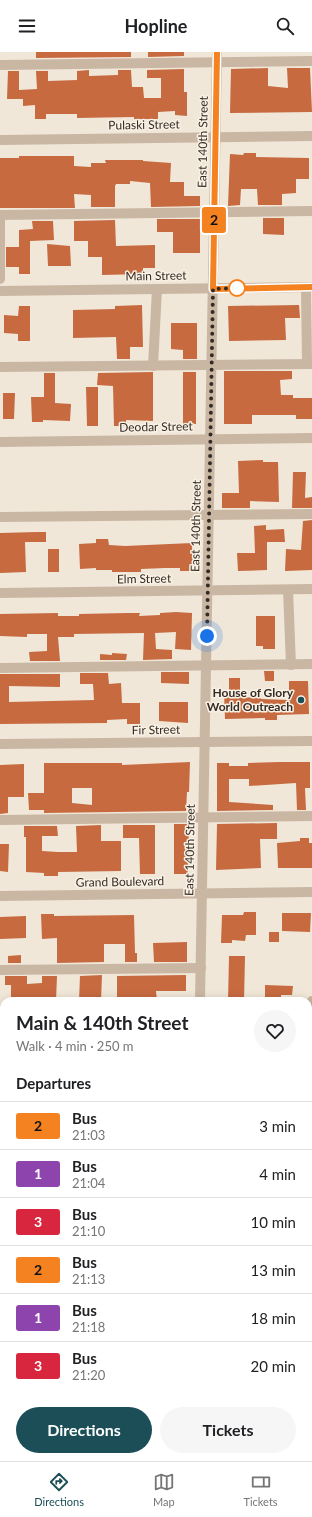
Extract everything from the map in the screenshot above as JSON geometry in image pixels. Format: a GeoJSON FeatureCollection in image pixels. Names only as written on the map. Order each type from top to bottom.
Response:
{"type":"FeatureCollection","features":[{"type":"Feature","properties":{"kind":"street"},"geometry":{"type":"LineString","coordinates":[[0,65],[217,57],[312,61]]}},
{"type":"Feature","properties":{"kind":"street","name":"East 140th Street"},"geometry":{"type":"LineString","coordinates":[[200,997],[217,57]]}},
{"type":"Feature","properties":{"kind":"street","name":"Pulaski Street"},"geometry":{"type":"LineString","coordinates":[[0,140],[312,136]]}},
{"type":"Feature","properties":{"kind":"street"},"geometry":{"type":"LineString","coordinates":[[0,279],[0,215],[312,211]]}},
{"type":"Feature","properties":{"kind":"street"},"geometry":{"type":"LineString","coordinates":[[0,367],[310,364],[309,287]]}},
{"type":"Feature","properties":{"kind":"street","name":"Main Street"},"geometry":{"type":"LineString","coordinates":[[0,291],[309,287]]}},
{"type":"Feature","properties":{"kind":"street"},"geometry":{"type":"LineString","coordinates":[[153,366],[157,289]]}},
{"type":"Feature","properties":{"kind":"street","name":"Deodar Street"},"geometry":{"type":"LineString","coordinates":[[0,442],[312,438]]}},
{"type":"Feature","properties":{"kind":"street"},"geometry":{"type":"LineString","coordinates":[[0,517],[312,514]]}},
{"type":"Feature","properties":{"kind":"street","name":"Elm Street"},"geometry":{"type":"LineString","coordinates":[[0,593],[312,589]]}},
{"type":"Feature","properties":{"kind":"street"},"geometry":{"type":"LineString","coordinates":[[288,590],[291,665]]}},
{"type":"Feature","properties":{"kind":"street"},"geometry":{"type":"LineString","coordinates":[[0,668],[312,664]]}},
{"type":"Feature","properties":{"kind":"street","name":"Fir Street"},"geometry":{"type":"LineString","coordinates":[[0,744],[312,741]]}},
{"type":"Feature","properties":{"kind":"street"},"geometry":{"type":"LineString","coordinates":[[0,820],[312,816]]}},
{"type":"Feature","properties":{"kind":"street","name":"Grand Boulevard"},"geometry":{"type":"LineString","coordinates":[[0,896],[312,892]]}},
{"type":"Feature","properties":{"kind":"street"},"geometry":{"type":"LineString","coordinates":[[0,970],[201,968]]}},
{"type":"Feature","properties":{"kind":"building"},"geometry":{"type":"Polygon","coordinates":[[[36,52],[131,52],[131,57],[36,58],[36,52]]]}},
{"type":"Feature","properties":{"kind":"building"},"geometry":{"type":"Polygon","coordinates":[[[148,52],[184,52],[184,56],[148,57],[148,52]]]}},
{"type":"Feature","properties":{"kind":"building"},"geometry":{"type":"Polygon","coordinates":[[[268,68],[268,86],[288,88],[287,68],[310,68],[312,112],[230,113],[231,69],[268,68]]]}},
{"type":"Feature","properties":{"kind":"building"},"geometry":{"type":"Polygon","coordinates":[[[184,69],[184,92],[187,92],[187,116],[175,115],[175,111],[158,112],[158,119],[134,119],[134,117],[77,118],[77,114],[46,114],[46,119],[35,119],[35,105],[23,106],[23,99],[7,99],[8,71],[19,71],[19,90],[37,89],[36,71],[48,71],[48,81],[77,80],[77,71],[89,70],[89,76],[118,75],[118,70],[131,70],[132,87],[143,87],[144,98],[161,98],[161,78],[147,78],[147,70],[184,69]]]}},
{"type":"Feature","properties":{"kind":"building"},"geometry":{"type":"Polygon","coordinates":[[[244,153],[256,153],[256,157],[309,158],[309,179],[296,179],[296,193],[282,194],[282,205],[258,205],[257,189],[241,189],[240,205],[228,206],[230,154],[243,155],[244,153]]]}},
{"type":"Feature","properties":{"kind":"building"},"geometry":{"type":"Polygon","coordinates":[[[19,156],[74,156],[74,166],[91,167],[91,163],[106,163],[105,160],[143,160],[171,163],[170,182],[184,182],[184,196],[200,196],[200,206],[151,207],[150,183],[130,181],[130,184],[116,184],[115,207],[91,207],[91,195],[74,194],[75,208],[0,208],[0,158],[19,158],[19,156]]]}},
{"type":"Feature","properties":{"kind":"building"},"geometry":{"type":"Polygon","coordinates":[[[263,218],[284,218],[284,235],[263,234],[263,218]]]}},
{"type":"Feature","properties":{"kind":"building"},"geometry":{"type":"Polygon","coordinates":[[[157,219],[200,219],[200,253],[173,253],[173,232],[157,232],[157,219]]]}},
{"type":"Feature","properties":{"kind":"building"},"geometry":{"type":"Polygon","coordinates":[[[115,220],[116,246],[155,245],[155,268],[143,268],[143,274],[102,275],[102,257],[88,257],[88,241],[74,241],[74,221],[115,220]]]}},
{"type":"Feature","properties":{"kind":"building"},"geometry":{"type":"Polygon","coordinates":[[[32,221],[53,221],[54,240],[30,241],[30,274],[19,274],[19,267],[6,267],[6,247],[19,247],[19,230],[33,229],[32,221]]]}},
{"type":"Feature","properties":{"kind":"building"},"geometry":{"type":"Polygon","coordinates":[[[47,244],[70,246],[71,266],[48,266],[47,244]]]}},
{"type":"Feature","properties":{"kind":"building"},"geometry":{"type":"Polygon","coordinates":[[[142,305],[143,347],[130,347],[130,359],[117,359],[116,337],[73,338],[73,310],[115,309],[115,306],[142,305]]]}},
{"type":"Feature","properties":{"kind":"building"},"geometry":{"type":"Polygon","coordinates":[[[299,305],[300,318],[285,318],[286,340],[229,341],[228,306],[299,305]]]}},
{"type":"Feature","properties":{"kind":"building"},"geometry":{"type":"Polygon","coordinates":[[[19,306],[30,306],[30,341],[18,341],[18,334],[4,333],[4,315],[18,316],[19,306]]]}},
{"type":"Feature","properties":{"kind":"building"},"geometry":{"type":"Polygon","coordinates":[[[171,323],[197,323],[197,359],[183,359],[183,350],[171,349],[171,323]]]}},
{"type":"Feature","properties":{"kind":"building"},"geometry":{"type":"Polygon","coordinates":[[[224,371],[292,371],[292,379],[280,380],[281,395],[293,395],[293,398],[312,398],[312,419],[296,419],[296,415],[252,415],[252,424],[224,424],[224,371]]]}},
{"type":"Feature","properties":{"kind":"building"},"geometry":{"type":"Polygon","coordinates":[[[153,372],[153,421],[126,420],[126,426],[114,426],[113,386],[97,385],[98,373],[153,372]]]}},
{"type":"Feature","properties":{"kind":"building"},"geometry":{"type":"Polygon","coordinates":[[[183,372],[196,372],[196,424],[183,424],[183,372]]]}},
{"type":"Feature","properties":{"kind":"building"},"geometry":{"type":"Polygon","coordinates":[[[44,373],[55,373],[55,403],[71,404],[70,421],[43,420],[43,422],[32,422],[31,397],[44,397],[44,373]]]}},
{"type":"Feature","properties":{"kind":"building"},"geometry":{"type":"Polygon","coordinates":[[[86,387],[98,387],[98,426],[87,426],[86,387]]]}},
{"type":"Feature","properties":{"kind":"building"},"geometry":{"type":"Polygon","coordinates":[[[3,393],[15,393],[14,419],[3,419],[3,393]]]}},
{"type":"Feature","properties":{"kind":"building"},"geometry":{"type":"Polygon","coordinates":[[[263,460],[263,462],[278,462],[279,502],[250,501],[250,508],[222,508],[222,493],[239,493],[238,461],[263,460]]]}},
{"type":"Feature","properties":{"kind":"building"},"geometry":{"type":"Polygon","coordinates":[[[293,472],[306,472],[305,498],[312,497],[312,508],[292,508],[293,472]]]}},
{"type":"Feature","properties":{"kind":"building"},"geometry":{"type":"Polygon","coordinates":[[[312,520],[312,570],[285,571],[286,549],[301,550],[303,521],[312,520]]]}},
{"type":"Feature","properties":{"kind":"building"},"geometry":{"type":"Polygon","coordinates":[[[266,525],[266,530],[284,529],[285,542],[267,542],[267,570],[238,571],[237,553],[255,553],[254,526],[266,525]]]}},
{"type":"Feature","properties":{"kind":"building"},"geometry":{"type":"Polygon","coordinates":[[[46,532],[46,542],[25,542],[26,572],[0,573],[0,533],[46,532]]]}},
{"type":"Feature","properties":{"kind":"building"},"geometry":{"type":"Polygon","coordinates":[[[96,539],[108,539],[109,545],[125,546],[192,543],[193,571],[180,571],[180,568],[141,569],[141,572],[112,572],[112,570],[96,570],[96,568],[80,569],[79,544],[96,543],[96,539]]]}},
{"type":"Feature","properties":{"kind":"building"},"geometry":{"type":"Polygon","coordinates":[[[48,549],[59,549],[59,572],[48,572],[48,549]]]}},
{"type":"Feature","properties":{"kind":"building"},"geometry":{"type":"Polygon","coordinates":[[[58,613],[58,616],[79,616],[79,614],[140,613],[139,616],[160,615],[160,613],[192,613],[191,650],[175,649],[176,632],[155,633],[156,649],[172,650],[172,659],[143,660],[144,633],[74,634],[74,637],[58,637],[60,661],[30,661],[29,652],[47,651],[47,634],[27,634],[27,637],[0,636],[0,614],[58,613]]]}},
{"type":"Feature","properties":{"kind":"building"},"geometry":{"type":"Polygon","coordinates":[[[256,616],[275,616],[275,649],[263,649],[263,646],[256,646],[256,616]]]}},
{"type":"Feature","properties":{"kind":"building"},"geometry":{"type":"Polygon","coordinates":[[[112,653],[127,654],[126,660],[100,660],[100,654],[112,655],[112,653]]]}},
{"type":"Feature","properties":{"kind":"building"},"geometry":{"type":"Polygon","coordinates":[[[264,671],[274,671],[274,681],[265,681],[264,671]]]}},
{"type":"Feature","properties":{"kind":"building"},"geometry":{"type":"Polygon","coordinates":[[[161,672],[189,672],[189,684],[161,683],[161,672]]]}},
{"type":"Feature","properties":{"kind":"building"},"geometry":{"type":"Polygon","coordinates":[[[80,673],[108,673],[109,684],[121,683],[122,703],[140,703],[140,724],[127,724],[127,719],[107,720],[107,723],[0,724],[0,674],[60,674],[60,687],[9,686],[9,702],[94,700],[93,684],[80,684],[80,673]]]}},
{"type":"Feature","properties":{"kind":"building"},"geometry":{"type":"Polygon","coordinates":[[[229,678],[240,678],[240,697],[261,699],[289,700],[289,681],[308,681],[309,714],[277,715],[277,720],[265,720],[265,718],[225,719],[224,692],[229,692],[229,678]]]}},
{"type":"Feature","properties":{"kind":"building"},"geometry":{"type":"Polygon","coordinates":[[[159,702],[188,702],[188,723],[159,721],[159,702]]]}},
{"type":"Feature","properties":{"kind":"building"},"geometry":{"type":"Polygon","coordinates":[[[190,762],[189,792],[187,792],[186,811],[44,813],[44,810],[29,810],[28,793],[44,793],[44,763],[122,763],[122,765],[190,762]],[[72,788],[72,803],[92,805],[92,788],[72,788]]]}},
{"type":"Feature","properties":{"kind":"building"},"geometry":{"type":"Polygon","coordinates":[[[310,762],[310,788],[305,788],[306,810],[297,810],[296,783],[249,786],[249,779],[229,779],[229,802],[273,805],[273,810],[217,811],[217,763],[229,763],[229,766],[248,766],[248,763],[310,762]]]}},
{"type":"Feature","properties":{"kind":"building"},"geometry":{"type":"Polygon","coordinates":[[[24,764],[24,797],[8,797],[8,813],[0,814],[0,765],[24,764]]]}},
{"type":"Feature","properties":{"kind":"building"},"geometry":{"type":"Polygon","coordinates":[[[277,823],[277,839],[260,839],[261,868],[216,870],[217,824],[277,823]]]}},
{"type":"Feature","properties":{"kind":"building"},"geometry":{"type":"Polygon","coordinates":[[[174,824],[189,824],[188,874],[174,874],[174,824]]]}},
{"type":"Feature","properties":{"kind":"building"},"geometry":{"type":"Polygon","coordinates":[[[101,825],[101,841],[121,841],[121,871],[58,872],[58,876],[44,876],[44,873],[26,872],[26,837],[24,837],[24,826],[57,826],[58,836],[42,836],[42,851],[77,852],[76,826],[101,825]]]}},
{"type":"Feature","properties":{"kind":"building"},"geometry":{"type":"Polygon","coordinates":[[[123,825],[155,825],[155,874],[140,874],[139,838],[123,838],[123,825]]]}},
{"type":"Feature","properties":{"kind":"building"},"geometry":{"type":"Polygon","coordinates":[[[300,838],[309,838],[309,843],[312,843],[312,868],[278,868],[277,843],[300,841],[300,838]]]}},
{"type":"Feature","properties":{"kind":"building"},"geometry":{"type":"Polygon","coordinates":[[[0,844],[9,844],[8,872],[0,871],[0,844]]]}},
{"type":"Feature","properties":{"kind":"building"},"geometry":{"type":"Polygon","coordinates":[[[244,912],[256,912],[256,935],[246,935],[245,941],[232,940],[232,943],[221,943],[222,915],[243,915],[244,912]]]}},
{"type":"Feature","properties":{"kind":"building"},"geometry":{"type":"Polygon","coordinates":[[[282,913],[311,913],[310,932],[282,931],[282,913]]]}},
{"type":"Feature","properties":{"kind":"building"},"geometry":{"type":"Polygon","coordinates":[[[41,914],[54,914],[54,916],[134,915],[135,953],[137,953],[137,962],[125,962],[125,944],[104,944],[104,962],[57,963],[57,938],[42,939],[41,914]]]}},
{"type":"Feature","properties":{"kind":"building"},"geometry":{"type":"Polygon","coordinates":[[[26,916],[26,938],[0,939],[0,917],[26,916]]]}},
{"type":"Feature","properties":{"kind":"building"},"geometry":{"type":"Polygon","coordinates":[[[269,932],[279,932],[279,942],[269,942],[269,932]]]}},
{"type":"Feature","properties":{"kind":"building"},"geometry":{"type":"Polygon","coordinates":[[[187,942],[187,962],[154,962],[153,943],[187,942]]]}},
{"type":"Feature","properties":{"kind":"building"},"geometry":{"type":"Polygon","coordinates":[[[21,955],[21,963],[8,963],[8,956],[21,955]]]}},
{"type":"Feature","properties":{"kind":"building"},"geometry":{"type":"Polygon","coordinates":[[[229,956],[245,956],[244,997],[228,997],[229,956]]]}},
{"type":"Feature","properties":{"kind":"building"},"geometry":{"type":"Polygon","coordinates":[[[102,975],[101,997],[79,997],[80,976],[102,975]]]}},
{"type":"Feature","properties":{"kind":"building"},"geometry":{"type":"Polygon","coordinates":[[[186,975],[186,991],[156,991],[157,997],[117,997],[117,976],[186,975]]]}},
{"type":"Feature","properties":{"kind":"building"},"geometry":{"type":"Polygon","coordinates":[[[5,976],[27,976],[27,984],[42,983],[42,976],[57,976],[56,997],[11,997],[11,985],[5,985],[5,976]]]}},
{"type":"Feature","properties":{"kind":"building"},"geometry":{"type":"Polygon","coordinates":[[[265,985],[293,986],[292,995],[265,997],[265,985]]]}},
{"type":"Feature","properties":{"kind":"bus line","name":"2"},"geometry":{"type":"LineString","coordinates":[[217,52],[213,289],[312,287]]}},
{"type":"Feature","properties":{"kind":"place","name":"House of Glory World Outreach"},"geometry":{"type":"Point","coordinates":[301,700]}},
{"type":"Feature","properties":{"kind":"route"},"geometry":{"type":"LineString","coordinates":[[207,636],[213,289],[244,288],[237,288]]}}]}
